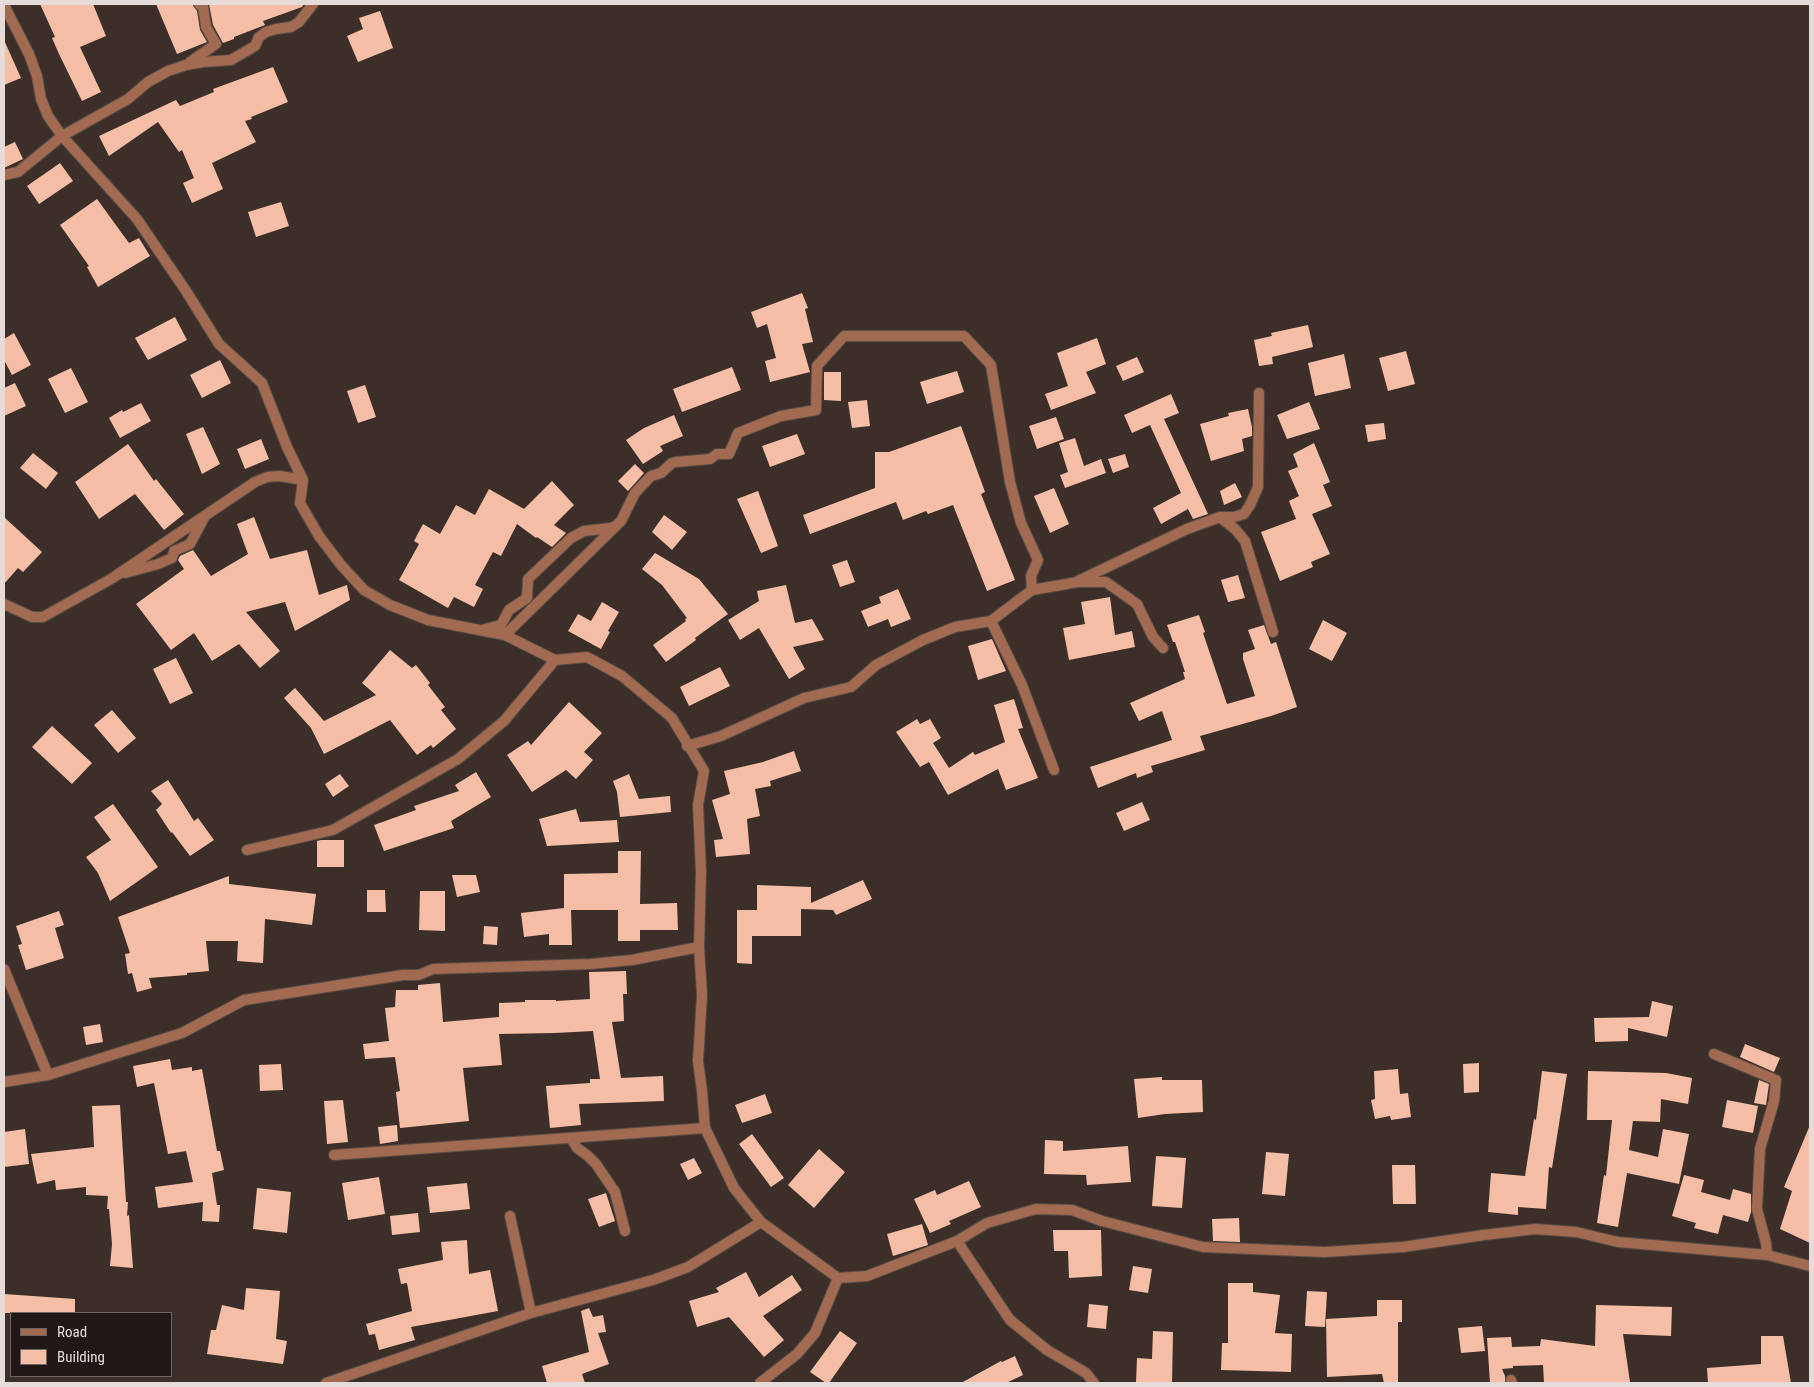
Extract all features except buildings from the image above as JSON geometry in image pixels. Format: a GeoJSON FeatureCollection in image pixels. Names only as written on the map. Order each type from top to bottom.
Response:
{"type":"FeatureCollection","features":[{"type":"Feature","properties":{"kind":"street"},"geometry":{"type":"LineString","coordinates":[[4,4],[29,54],[37,76],[41,99],[48,116],[62,136],[137,219],[219,344],[262,383],[302,480],[300,503],[319,536],[340,565],[364,590],[390,605],[428,620],[505,635],[555,660],[587,657],[622,676],[672,718],[687,746],[704,771],[698,805],[701,872],[699,947],[702,996],[698,1061],[705,1128],[734,1188],[761,1222],[838,1278],[867,1276],[956,1241],[987,1223],[1036,1209],[1072,1210],[1102,1221],[1203,1246],[1326,1252],[1403,1247],[1484,1235],[1535,1230],[1576,1232],[1618,1242],[1767,1255],[1810,1266]]}},
{"type":"Feature","properties":{"kind":"street"},"geometry":{"type":"LineString","coordinates":[[199,4],[203,7],[206,27],[216,44]]}},
{"type":"Feature","properties":{"kind":"street"},"geometry":{"type":"LineString","coordinates":[[4,175],[18,172],[62,136],[128,99],[148,82],[186,65],[231,60],[255,46],[259,37],[266,32],[291,27],[299,22],[313,4]]}},
{"type":"Feature","properties":{"kind":"street"},"geometry":{"type":"LineString","coordinates":[[203,62],[216,44]]}},
{"type":"Feature","properties":{"kind":"street"},"geometry":{"type":"LineString","coordinates":[[186,65],[216,44]]}},
{"type":"Feature","properties":{"kind":"street"},"geometry":{"type":"LineString","coordinates":[[505,635],[621,521],[635,493],[651,476],[661,473],[672,463],[710,459],[717,454],[729,454],[738,433],[781,416],[816,410],[817,366],[844,336],[964,336],[991,365],[1010,482],[1021,523],[1038,560],[1031,576],[1032,590]]}},
{"type":"Feature","properties":{"kind":"street"},"geometry":{"type":"LineString","coordinates":[[1078,582],[1187,529],[1220,517],[1234,517],[1244,514],[1258,487],[1259,394]]}},
{"type":"Feature","properties":{"kind":"street"},"geometry":{"type":"LineString","coordinates":[[4,604],[32,617],[43,617],[115,576],[255,482],[266,477],[280,476],[302,480]]}},
{"type":"Feature","properties":{"kind":"street"},"geometry":{"type":"LineString","coordinates":[[115,576],[158,564],[172,558],[174,551],[190,544],[205,517]]}},
{"type":"Feature","properties":{"kind":"street"},"geometry":{"type":"LineString","coordinates":[[1220,517],[1235,529],[1245,541],[1273,632]]}},
{"type":"Feature","properties":{"kind":"street"},"geometry":{"type":"LineString","coordinates":[[484,630],[501,625],[509,610],[527,598],[528,579],[571,538],[584,531],[616,526]]}},
{"type":"Feature","properties":{"kind":"street"},"geometry":{"type":"LineString","coordinates":[[687,746],[721,736],[804,698],[851,687],[876,665],[923,640],[955,627],[991,622],[1032,590],[1078,582],[1106,582],[1138,604],[1153,637],[1163,648]]}},
{"type":"Feature","properties":{"kind":"street"},"geometry":{"type":"LineString","coordinates":[[991,622],[1022,685],[1054,770]]}},
{"type":"Feature","properties":{"kind":"street"},"geometry":{"type":"LineString","coordinates":[[247,850],[333,830],[458,759],[504,721],[555,660]]}},
{"type":"Feature","properties":{"kind":"street"},"geometry":{"type":"LineString","coordinates":[[4,1082],[48,1075],[182,1033],[244,1000],[403,975],[419,975],[433,969],[591,964],[632,960],[699,947]]}},
{"type":"Feature","properties":{"kind":"street"},"geometry":{"type":"LineString","coordinates":[[4,969],[48,1075]]}},
{"type":"Feature","properties":{"kind":"street"},"geometry":{"type":"LineString","coordinates":[[1714,1054],[1776,1080],[1774,1101],[1760,1149],[1757,1209],[1766,1243],[1767,1255]]}},
{"type":"Feature","properties":{"kind":"street"},"geometry":{"type":"LineString","coordinates":[[334,1155],[705,1128]]}},
{"type":"Feature","properties":{"kind":"street"},"geometry":{"type":"LineString","coordinates":[[571,1138],[576,1148],[596,1164],[615,1192],[625,1231]]}},
{"type":"Feature","properties":{"kind":"street"},"geometry":{"type":"LineString","coordinates":[[510,1216],[531,1313]]}},
{"type":"Feature","properties":{"kind":"street"},"geometry":{"type":"LineString","coordinates":[[326,1383],[531,1313],[653,1280],[688,1267],[761,1222]]}},
{"type":"Feature","properties":{"kind":"street"},"geometry":{"type":"LineString","coordinates":[[956,1241],[1010,1320],[1047,1350],[1086,1373],[1094,1383]]}},
{"type":"Feature","properties":{"kind":"street"},"geometry":{"type":"LineString","coordinates":[[760,1383],[797,1354],[815,1333],[838,1278]]}}]}
